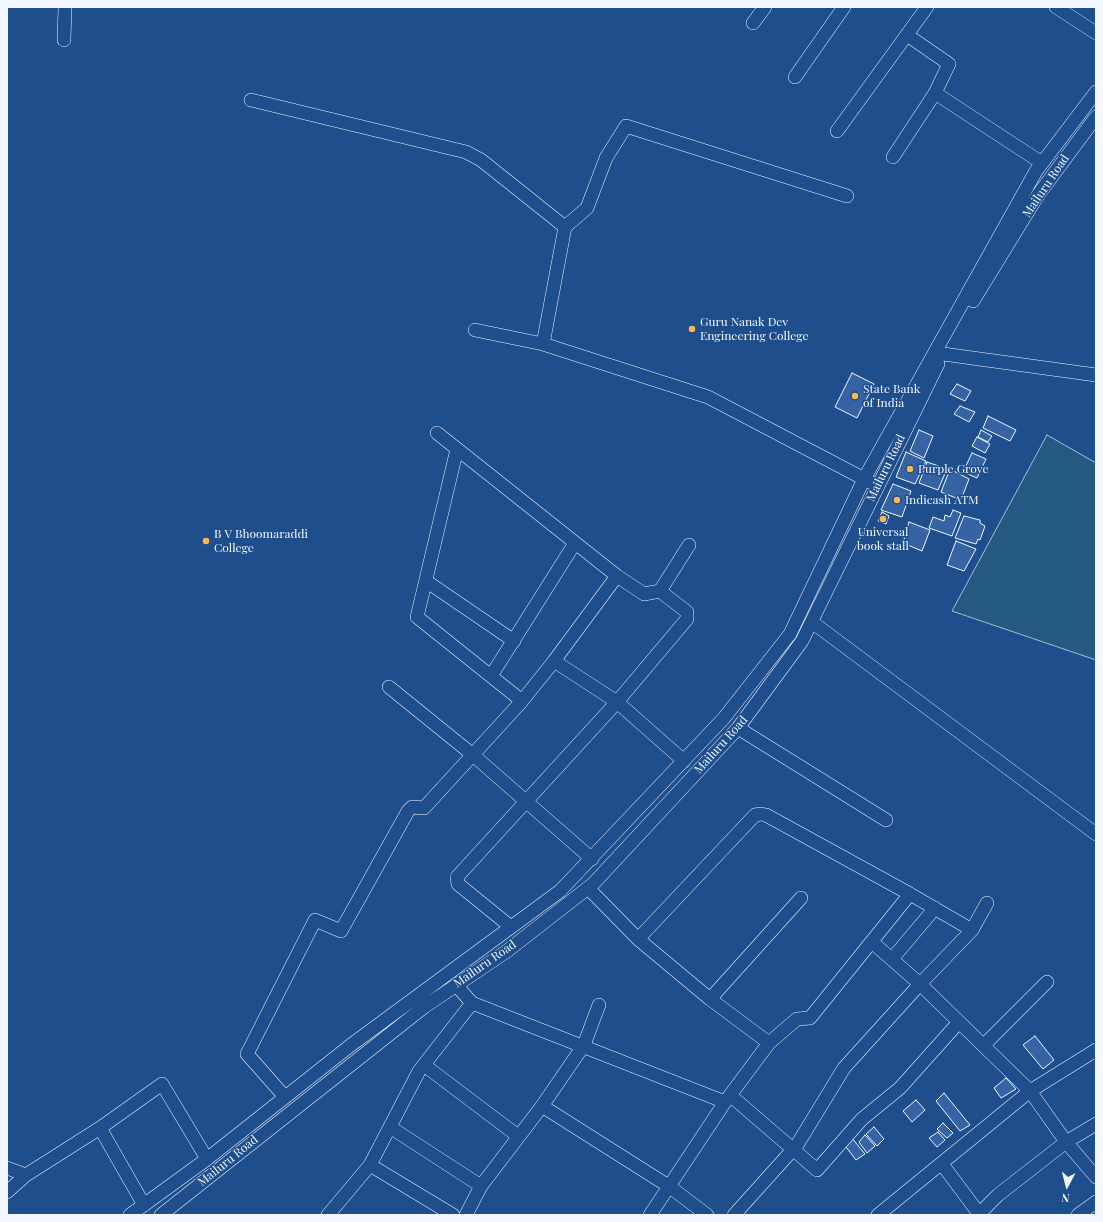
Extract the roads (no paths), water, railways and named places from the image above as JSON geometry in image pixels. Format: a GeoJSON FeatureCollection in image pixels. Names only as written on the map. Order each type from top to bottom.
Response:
{"type":"FeatureCollection","features":[{"type":"Feature","properties":{"kind":"street"},"geometry":{"type":"LineString","coordinates":[[64,40],[65,7]]}},
{"type":"Feature","properties":{"kind":"street"},"geometry":{"type":"LineString","coordinates":[[753,23],[765,7]]}},
{"type":"Feature","properties":{"kind":"street"},"geometry":{"type":"LineString","coordinates":[[795,77],[844,7]]}},
{"type":"Feature","properties":{"kind":"street"},"geometry":{"type":"LineString","coordinates":[[837,131],[927,7]]}},
{"type":"Feature","properties":{"kind":"street"},"geometry":{"type":"LineString","coordinates":[[1056,7],[1074,11],[1096,33]]}},
{"type":"Feature","properties":{"kind":"street"},"geometry":{"type":"LineString","coordinates":[[893,157],[935,93],[949,66],[948,62],[907,35]]}},
{"type":"Feature","properties":{"kind":"street"},"geometry":{"type":"LineString","coordinates":[[130,1215],[207,1159],[351,1045],[560,891],[684,761],[734,706],[790,634],[864,479],[1042,163],[1096,92]]}},
{"type":"Feature","properties":{"kind":"street"},"geometry":{"type":"LineString","coordinates":[[935,93],[1042,163]]}},
{"type":"Feature","properties":{"kind":"street"},"geometry":{"type":"LineString","coordinates":[[251,100],[466,152],[481,160],[565,227]]}},
{"type":"Feature","properties":{"kind":"street","name":"Mailuru Road"},"geometry":{"type":"LineString","coordinates":[[161,1215],[424,1007],[506,951],[588,888],[738,728],[789,661],[812,622],[943,354],[1038,195],[1096,117]]}},
{"type":"Feature","properties":{"kind":"street"},"geometry":{"type":"LineString","coordinates":[[543,344],[565,227],[587,208],[606,158],[626,126],[847,196]]}},
{"type":"Feature","properties":{"kind":"street"},"geometry":{"type":"LineString","coordinates":[[475,330],[543,344],[708,398],[878,485]]}},
{"type":"Feature","properties":{"kind":"street"},"geometry":{"type":"LineString","coordinates":[[943,354],[1096,375]]}},
{"type":"Feature","properties":{"kind":"street"},"geometry":{"type":"LineString","coordinates":[[437,433],[575,543],[644,594],[660,591],[689,546]]}},
{"type":"Feature","properties":{"kind":"street"},"geometry":{"type":"LineString","coordinates":[[457,449],[417,617],[522,701]]}},
{"type":"Feature","properties":{"kind":"street"},"geometry":{"type":"LineString","coordinates":[[491,676],[575,543]]}},
{"type":"Feature","properties":{"kind":"street"},"geometry":{"type":"LineString","coordinates":[[285,1097],[247,1054],[315,920],[341,932],[408,811],[412,807],[424,808],[522,701],[618,576]]}},
{"type":"Feature","properties":{"kind":"street"},"geometry":{"type":"LineString","coordinates":[[426,581],[514,640]]}},
{"type":"Feature","properties":{"kind":"street"},"geometry":{"type":"LineString","coordinates":[[511,927],[458,884],[456,879],[525,801],[617,702],[687,619],[687,612],[660,591]]}},
{"type":"Feature","properties":{"kind":"street"},"geometry":{"type":"LineString","coordinates":[[812,622],[1096,834]]}},
{"type":"Feature","properties":{"kind":"street"},"geometry":{"type":"LineString","coordinates":[[554,661],[617,702],[684,761]]}},
{"type":"Feature","properties":{"kind":"street"},"geometry":{"type":"LineString","coordinates":[[389,687],[472,755],[592,858]]}},
{"type":"Feature","properties":{"kind":"street"},"geometry":{"type":"LineString","coordinates":[[738,728],[886,820]]}},
{"type":"Feature","properties":{"kind":"street"},"geometry":{"type":"LineString","coordinates":[[638,939],[755,815],[766,815],[910,894],[972,930]]}},
{"type":"Feature","properties":{"kind":"street"},"geometry":{"type":"LineString","coordinates":[[588,888],[638,939],[710,999],[769,1043]]}},
{"type":"Feature","properties":{"kind":"street"},"geometry":{"type":"LineString","coordinates":[[650,1215],[670,1187],[727,1098],[769,1043],[797,1019],[810,1018],[910,894]]}},
{"type":"Feature","properties":{"kind":"street"},"geometry":{"type":"LineString","coordinates":[[710,999],[801,898]]}},
{"type":"Feature","properties":{"kind":"street"},"geometry":{"type":"LineString","coordinates":[[734,1215],[792,1150],[844,1068],[920,984],[972,930],[987,903]]}},
{"type":"Feature","properties":{"kind":"street"},"geometry":{"type":"LineString","coordinates":[[892,959],[935,908]]}},
{"type":"Feature","properties":{"kind":"street"},"geometry":{"type":"LineString","coordinates":[[872,942],[920,984],[1030,1091],[1066,1142],[1096,1177]]}},
{"type":"Feature","properties":{"kind":"street"},"geometry":{"type":"LineString","coordinates":[[984,1045],[1047,982]]}},
{"type":"Feature","properties":{"kind":"street"},"geometry":{"type":"LineString","coordinates":[[456,985],[472,1003],[584,1045],[647,1072],[727,1098],[814,1169],[819,1170],[856,1125],[900,1088],[959,1022]]}},
{"type":"Feature","properties":{"kind":"street"},"geometry":{"type":"LineString","coordinates":[[328,1215],[370,1165],[424,1065],[472,1003]]}},
{"type":"Feature","properties":{"kind":"street"},"geometry":{"type":"LineString","coordinates":[[466,1215],[481,1186],[542,1106],[584,1045],[599,1005]]}},
{"type":"Feature","properties":{"kind":"street"},"geometry":{"type":"LineString","coordinates":[[878,1215],[1030,1091],[1096,1050]]}},
{"type":"Feature","properties":{"kind":"street"},"geometry":{"type":"LineString","coordinates":[[424,1065],[518,1136]]}},
{"type":"Feature","properties":{"kind":"street"},"geometry":{"type":"LineString","coordinates":[[7,1192],[26,1175],[100,1128],[162,1084],[207,1159]]}},
{"type":"Feature","properties":{"kind":"street"},"geometry":{"type":"LineString","coordinates":[[542,1106],[670,1187],[707,1215]]}},
{"type":"Feature","properties":{"kind":"street"},"geometry":{"type":"LineString","coordinates":[[942,1164],[979,1215],[998,1195],[1066,1142],[1096,1124]]}},
{"type":"Feature","properties":{"kind":"street"},"geometry":{"type":"LineString","coordinates":[[390,1127],[481,1186]]}},
{"type":"Feature","properties":{"kind":"street"},"geometry":{"type":"LineString","coordinates":[[100,1128],[144,1205]]}},
{"type":"Feature","properties":{"kind":"street"},"geometry":{"type":"LineString","coordinates":[[370,1165],[453,1215]]}},
{"type":"Feature","properties":{"kind":"street"},"geometry":{"type":"LineString","coordinates":[[7,1168],[26,1175]]}},
{"type":"Feature","properties":{"kind":"street"},"geometry":{"type":"LineString","coordinates":[[1078,1215],[1096,1202]]}},
{"type":"Feature","properties":{"kind":"place","name":"Guru Nanak Dev Engineering College"},"geometry":{"type":"Point","coordinates":[692,329]}},
{"type":"Feature","properties":{"kind":"place","name":"State Bank of India"},"geometry":{"type":"Point","coordinates":[855,396]}},
{"type":"Feature","properties":{"kind":"place","name":"Purple Grove"},"geometry":{"type":"Point","coordinates":[910,469]}},
{"type":"Feature","properties":{"kind":"place","name":"Indicash ATM"},"geometry":{"type":"Point","coordinates":[897,500]}},
{"type":"Feature","properties":{"kind":"place","name":"Universal book stall"},"geometry":{"type":"Point","coordinates":[883,519]}},
{"type":"Feature","properties":{"kind":"place","name":"B V Bhoomaraddi College"},"geometry":{"type":"Point","coordinates":[206,541]}}]}
